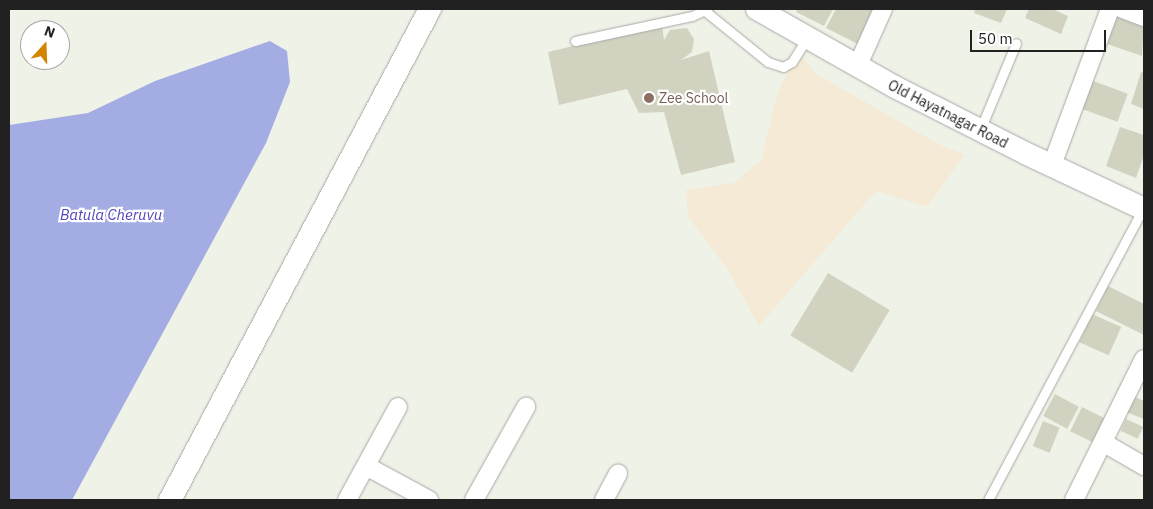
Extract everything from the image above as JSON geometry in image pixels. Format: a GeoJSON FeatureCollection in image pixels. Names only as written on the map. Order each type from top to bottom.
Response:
{"type":"FeatureCollection","features":[{"type":"Feature","properties":{"kind":"street"},"geometry":{"type":"LineString","coordinates":[[171,500],[430,9]]}},
{"type":"Feature","properties":{"kind":"street","name":"Old Hayatnagar Road"},"geometry":{"type":"LineString","coordinates":[[756,9],[857,67],[1052,166],[1144,208]]}},
{"type":"Feature","properties":{"kind":"street"},"geometry":{"type":"LineString","coordinates":[[857,67],[883,9]]}},
{"type":"Feature","properties":{"kind":"street"},"geometry":{"type":"LineString","coordinates":[[1052,166],[1110,9]]}},
{"type":"Feature","properties":{"kind":"street"},"geometry":{"type":"LineString","coordinates":[[1124,9],[1144,17]]}},
{"type":"Feature","properties":{"kind":"street"},"geometry":{"type":"LineString","coordinates":[[1074,500],[1104,444],[1144,359]]}},
{"type":"Feature","properties":{"kind":"street"},"geometry":{"type":"LineString","coordinates":[[474,500],[526,406]]}},
{"type":"Feature","properties":{"kind":"street"},"geometry":{"type":"LineString","coordinates":[[347,500],[398,407]]}},
{"type":"Feature","properties":{"kind":"street"},"geometry":{"type":"LineString","coordinates":[[1104,444],[1144,466]]}},
{"type":"Feature","properties":{"kind":"street"},"geometry":{"type":"LineString","coordinates":[[366,466],[430,500]]}},
{"type":"Feature","properties":{"kind":"street"},"geometry":{"type":"LineString","coordinates":[[604,500],[618,474]]}},
{"type":"Feature","properties":{"kind":"lane"},"geometry":{"type":"LineString","coordinates":[[575,41],[706,10],[768,62],[783,67],[792,62],[808,38]]}},
{"type":"Feature","properties":{"kind":"lane"},"geometry":{"type":"LineString","coordinates":[[980,130],[1016,43]]}},
{"type":"Feature","properties":{"kind":"lane"},"geometry":{"type":"LineString","coordinates":[[988,500],[1144,208]]}},
{"type":"Feature","properties":{"kind":"shaded area"},"geometry":{"type":"Polygon","coordinates":[[[799,52],[816,74],[942,146],[965,154],[927,207],[876,191],[759,326],[728,270],[688,217],[686,190],[734,183],[761,160],[778,91],[799,52]]]}},
{"type":"Feature","properties":{"kind":"water","name":"Batula Cheruvu"},"geometry":{"type":"Polygon","coordinates":[[[270,41],[287,51],[290,82],[266,143],[72,500],[9,500],[9,125],[88,113],[155,81],[270,41]]]}},
{"type":"Feature","properties":{"kind":"building"},"geometry":{"type":"Polygon","coordinates":[[[798,9],[833,9],[824,26],[796,12],[798,9]]]}},
{"type":"Feature","properties":{"kind":"building"},"geometry":{"type":"Polygon","coordinates":[[[836,9],[875,9],[858,44],[826,28],[836,9]]]}},
{"type":"Feature","properties":{"kind":"building"},"geometry":{"type":"Polygon","coordinates":[[[975,9],[1007,9],[1001,23],[974,13],[975,9]]]}},
{"type":"Feature","properties":{"kind":"building"},"geometry":{"type":"Polygon","coordinates":[[[1029,9],[1052,9],[1068,16],[1061,34],[1025,18],[1029,9]]]}},
{"type":"Feature","properties":{"kind":"building"},"geometry":{"type":"Polygon","coordinates":[[[1120,9],[1144,18],[1142,56],[1107,44],[1120,9]]]}},
{"type":"Feature","properties":{"kind":"building"},"geometry":{"type":"Polygon","coordinates":[[[662,25],[664,40],[670,30],[687,28],[694,39],[692,52],[681,60],[709,51],[735,162],[681,175],[664,112],[639,113],[627,89],[559,105],[548,52],[662,25]]]}},
{"type":"Feature","properties":{"kind":"building"},"geometry":{"type":"Polygon","coordinates":[[[1141,72],[1144,73],[1144,109],[1131,104],[1141,72]]]}},
{"type":"Feature","properties":{"kind":"building"},"geometry":{"type":"Polygon","coordinates":[[[1093,81],[1128,94],[1118,122],[1083,109],[1093,81]]]}},
{"type":"Feature","properties":{"kind":"building"},"geometry":{"type":"Polygon","coordinates":[[[1120,127],[1144,135],[1144,155],[1136,178],[1106,166],[1120,127]]]}},
{"type":"Feature","properties":{"kind":"building"},"geometry":{"type":"Polygon","coordinates":[[[828,273],[890,310],[852,373],[790,336],[828,273]]]}},
{"type":"Feature","properties":{"kind":"building"},"geometry":{"type":"Polygon","coordinates":[[[1108,286],[1144,304],[1144,335],[1096,311],[1108,286]]]}},
{"type":"Feature","properties":{"kind":"building"},"geometry":{"type":"Polygon","coordinates":[[[1092,314],[1121,327],[1109,355],[1079,342],[1092,314]]]}},
{"type":"Feature","properties":{"kind":"building"},"geometry":{"type":"Polygon","coordinates":[[[1055,394],[1079,407],[1067,429],[1043,416],[1055,394]]]}},
{"type":"Feature","properties":{"kind":"building"},"geometry":{"type":"Polygon","coordinates":[[[1133,396],[1144,401],[1144,419],[1126,412],[1133,396]]]}},
{"type":"Feature","properties":{"kind":"building"},"geometry":{"type":"Polygon","coordinates":[[[1082,407],[1109,420],[1097,444],[1070,431],[1082,407]]]}},
{"type":"Feature","properties":{"kind":"building"},"geometry":{"type":"Polygon","coordinates":[[[1126,419],[1143,427],[1138,439],[1121,431],[1126,419]]]}},
{"type":"Feature","properties":{"kind":"building"},"geometry":{"type":"Polygon","coordinates":[[[1043,421],[1060,428],[1050,453],[1033,446],[1043,421]]]}},
{"type":"Feature","properties":{"kind":"place","name":"Zee School"},"geometry":{"type":"Point","coordinates":[649,98]}}]}
